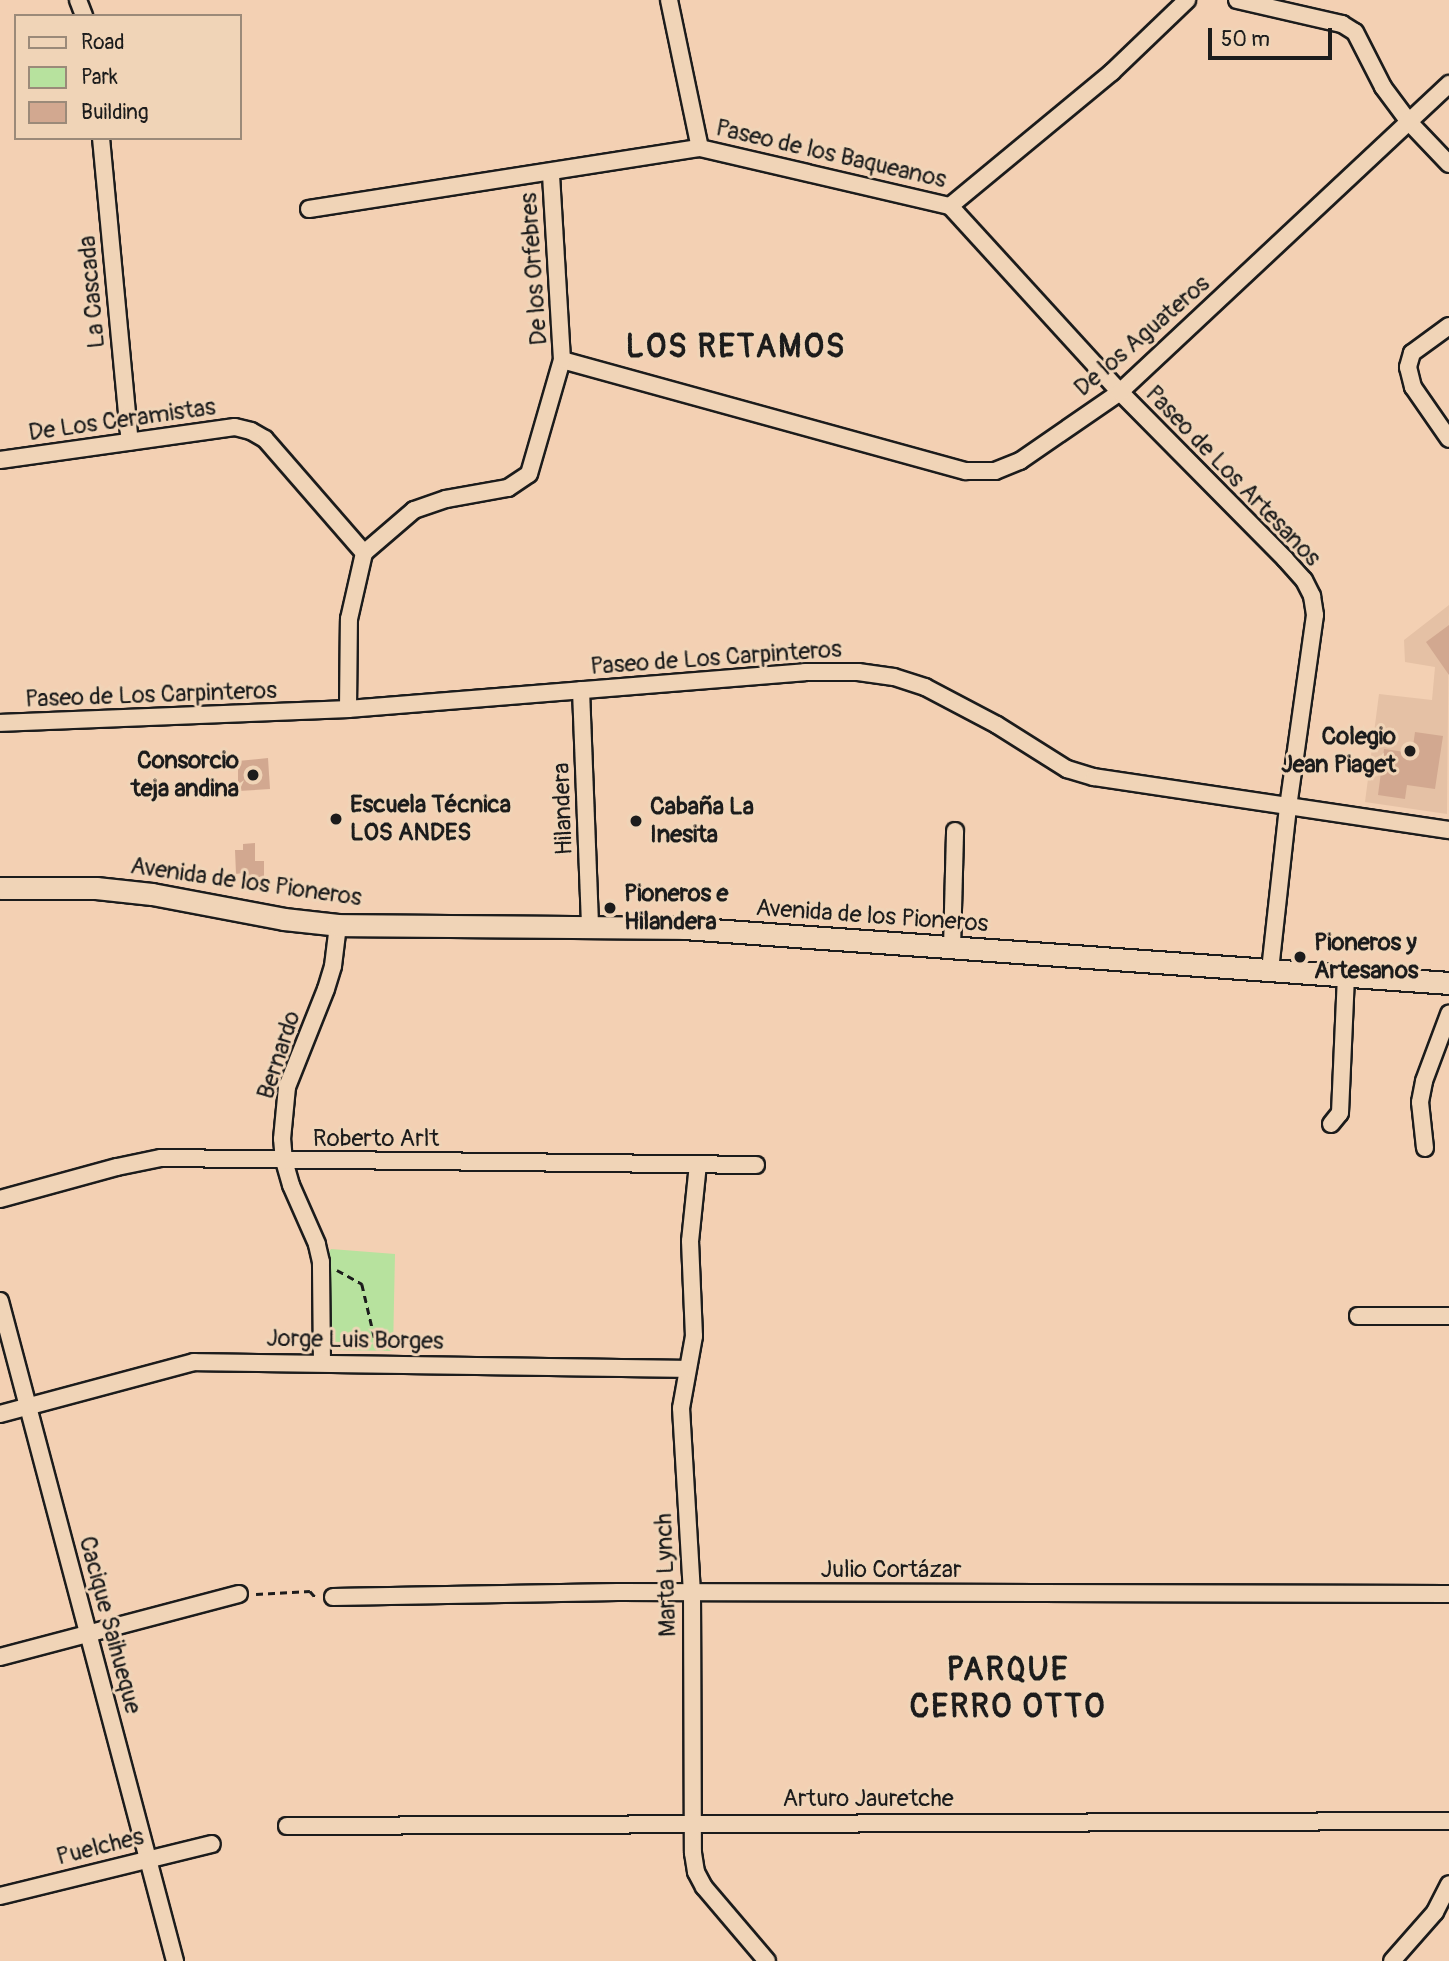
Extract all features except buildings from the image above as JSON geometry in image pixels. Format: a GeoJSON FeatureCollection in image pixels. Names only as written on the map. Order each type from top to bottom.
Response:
{"type":"FeatureCollection","features":[{"type":"Feature","properties":{"kind":"main road","name":"Avenida de los Pioneros"},"geometry":{"type":"LineString","coordinates":[[0,888],[96,888],[152,894],[284,919],[338,925],[684,928],[1270,968],[1449,983]]}},
{"type":"Feature","properties":{"kind":"street"},"geometry":{"type":"LineString","coordinates":[[669,0],[700,148]]}},
{"type":"Feature","properties":{"kind":"street","name":"Paseo de los Baqueanos"},"geometry":{"type":"LineString","coordinates":[[309,209],[700,148],[950,206],[1112,72],[1187,0]]}},
{"type":"Feature","properties":{"kind":"street"},"geometry":{"type":"LineString","coordinates":[[1237,0],[1342,24],[1355,33],[1383,88],[1409,122],[1449,164]]}},
{"type":"Feature","properties":{"kind":"street","name":"De los Aguateros"},"geometry":{"type":"LineString","coordinates":[[562,360],[966,471],[995,471],[1020,461],[1120,392],[1449,84]]}},
{"type":"Feature","properties":{"kind":"street","name":"La Cascada"},"geometry":{"type":"LineString","coordinates":[[101,140],[130,442]]}},
{"type":"Feature","properties":{"kind":"street","name":"De los Orfebres"},"geometry":{"type":"LineString","coordinates":[[364,553],[414,510],[446,499],[508,488],[529,474],[562,360],[551,173]]}},
{"type":"Feature","properties":{"kind":"street","name":"Paseo de Los Artesanos"},"geometry":{"type":"LineString","coordinates":[[950,206],[1120,392],[1285,559],[1304,580],[1312,596],[1315,615],[1288,807],[1270,968]]}},
{"type":"Feature","properties":{"kind":"street"},"geometry":{"type":"LineString","coordinates":[[1449,326],[1412,353],[1408,368],[1413,387],[1449,439]]}},
{"type":"Feature","properties":{"kind":"street","name":"De Los Ceramistas"},"geometry":{"type":"LineString","coordinates":[[0,460],[235,427],[251,431],[265,439],[364,553]]}},
{"type":"Feature","properties":{"kind":"street"},"geometry":{"type":"LineString","coordinates":[[348,709],[349,619],[364,553]]}},
{"type":"Feature","properties":{"kind":"street","name":"Paseo de Los Carpinteros"},"geometry":{"type":"LineString","coordinates":[[0,723],[348,709],[806,671],[858,672],[894,677],[925,687],[997,725],[1067,769],[1126,784],[1449,830]]}},
{"type":"Feature","properties":{"kind":"street","name":"Hilandera"},"geometry":{"type":"LineString","coordinates":[[581,690],[590,926]]}},
{"type":"Feature","properties":{"kind":"street"},"geometry":{"type":"LineString","coordinates":[[952,948],[955,831]]}},
{"type":"Feature","properties":{"kind":"street","name":"Bernardo"},"geometry":{"type":"LineString","coordinates":[[322,1363],[321,1262],[284,1161],[282,1139],[287,1087],[326,989],[333,966],[338,925]]}},
{"type":"Feature","properties":{"kind":"street"},"geometry":{"type":"LineString","coordinates":[[1331,1124],[1340,1113],[1346,975]]}},
{"type":"Feature","properties":{"kind":"street"},"geometry":{"type":"LineString","coordinates":[[1425,1148],[1420,1118],[1422,1092],[1433,1051],[1449,1014]]}},
{"type":"Feature","properties":{"kind":"street","name":"Roberto Arlt"},"geometry":{"type":"LineString","coordinates":[[0,1199],[117,1167],[161,1158],[756,1164]]}},
{"type":"Feature","properties":{"kind":"street","name":"Marta Lynch"},"geometry":{"type":"LineString","coordinates":[[698,1164],[690,1241],[694,1335],[681,1408],[692,1592],[690,1823],[696,1872],[704,1887],[767,1961]]}},
{"type":"Feature","properties":{"kind":"street","name":"Cacique Saihueque"},"geometry":{"type":"LineString","coordinates":[[0,1301],[175,1961]]}},
{"type":"Feature","properties":{"kind":"street"},"geometry":{"type":"LineString","coordinates":[[1358,1316],[1449,1316]]}},
{"type":"Feature","properties":{"kind":"street","name":"Jorge Luis Borges"},"geometry":{"type":"LineString","coordinates":[[0,1414],[194,1362],[686,1369]]}},
{"type":"Feature","properties":{"kind":"street","name":"Julio Cortázar"},"geometry":{"type":"LineString","coordinates":[[333,1597],[692,1592],[1449,1594]]}},
{"type":"Feature","properties":{"kind":"street"},"geometry":{"type":"LineString","coordinates":[[0,1657],[239,1594]]}},
{"type":"Feature","properties":{"kind":"street","name":"Arturo Jauretche"},"geometry":{"type":"LineString","coordinates":[[287,1826],[1449,1821]]}},
{"type":"Feature","properties":{"kind":"street","name":"Puelches"},"geometry":{"type":"LineString","coordinates":[[0,1896],[212,1844]]}},
{"type":"Feature","properties":{"kind":"street"},"geometry":{"type":"LineString","coordinates":[[1392,1961],[1435,1912],[1449,1884]]}},
{"type":"Feature","properties":{"kind":"path"},"geometry":{"type":"LineString","coordinates":[[321,1262],[362,1284],[380,1363]]}},
{"type":"Feature","properties":{"kind":"path"},"geometry":{"type":"LineString","coordinates":[[239,1594],[310,1591],[316,1600],[326,1595],[333,1597]]}},
{"type":"Feature","properties":{"kind":"shaded area","name":"Colegio Jean Piaget"},"geometry":{"type":"Polygon","coordinates":[[[1449,605],[1447,814],[1365,802],[1379,694],[1432,700],[1435,667],[1405,662],[1404,640],[1449,605]]]}},
{"type":"Feature","properties":{"kind":"green space"},"geometry":{"type":"Polygon","coordinates":[[[331,1249],[395,1254],[393,1351],[334,1350],[321,1262],[331,1249]]]}},
{"type":"Feature","properties":{"kind":"place","name":"Colegio Jean Piaget"},"geometry":{"type":"Point","coordinates":[1410,751]}},
{"type":"Feature","properties":{"kind":"place","name":"Consorcio teja andina"},"geometry":{"type":"Point","coordinates":[253,775]}},
{"type":"Feature","properties":{"kind":"place","name":"Escuela Técnica LOS ANDES"},"geometry":{"type":"Point","coordinates":[336,819]}},
{"type":"Feature","properties":{"kind":"place","name":"Cabaña La Inesita"},"geometry":{"type":"Point","coordinates":[636,821]}},
{"type":"Feature","properties":{"kind":"place","name":"Pioneros e Hilandera"},"geometry":{"type":"Point","coordinates":[610,908]}},
{"type":"Feature","properties":{"kind":"place","name":"Pioneros y Artesanos"},"geometry":{"type":"Point","coordinates":[1300,957]}},
{"type":"Feature","properties":{"kind":"district","name":"LOS RETAMOS"},"geometry":{"type":"Point","coordinates":[736,347]}},
{"type":"Feature","properties":{"kind":"district","name":"PARQUE CERRO OTTO"},"geometry":{"type":"Point","coordinates":[1008,1690]}}]}
